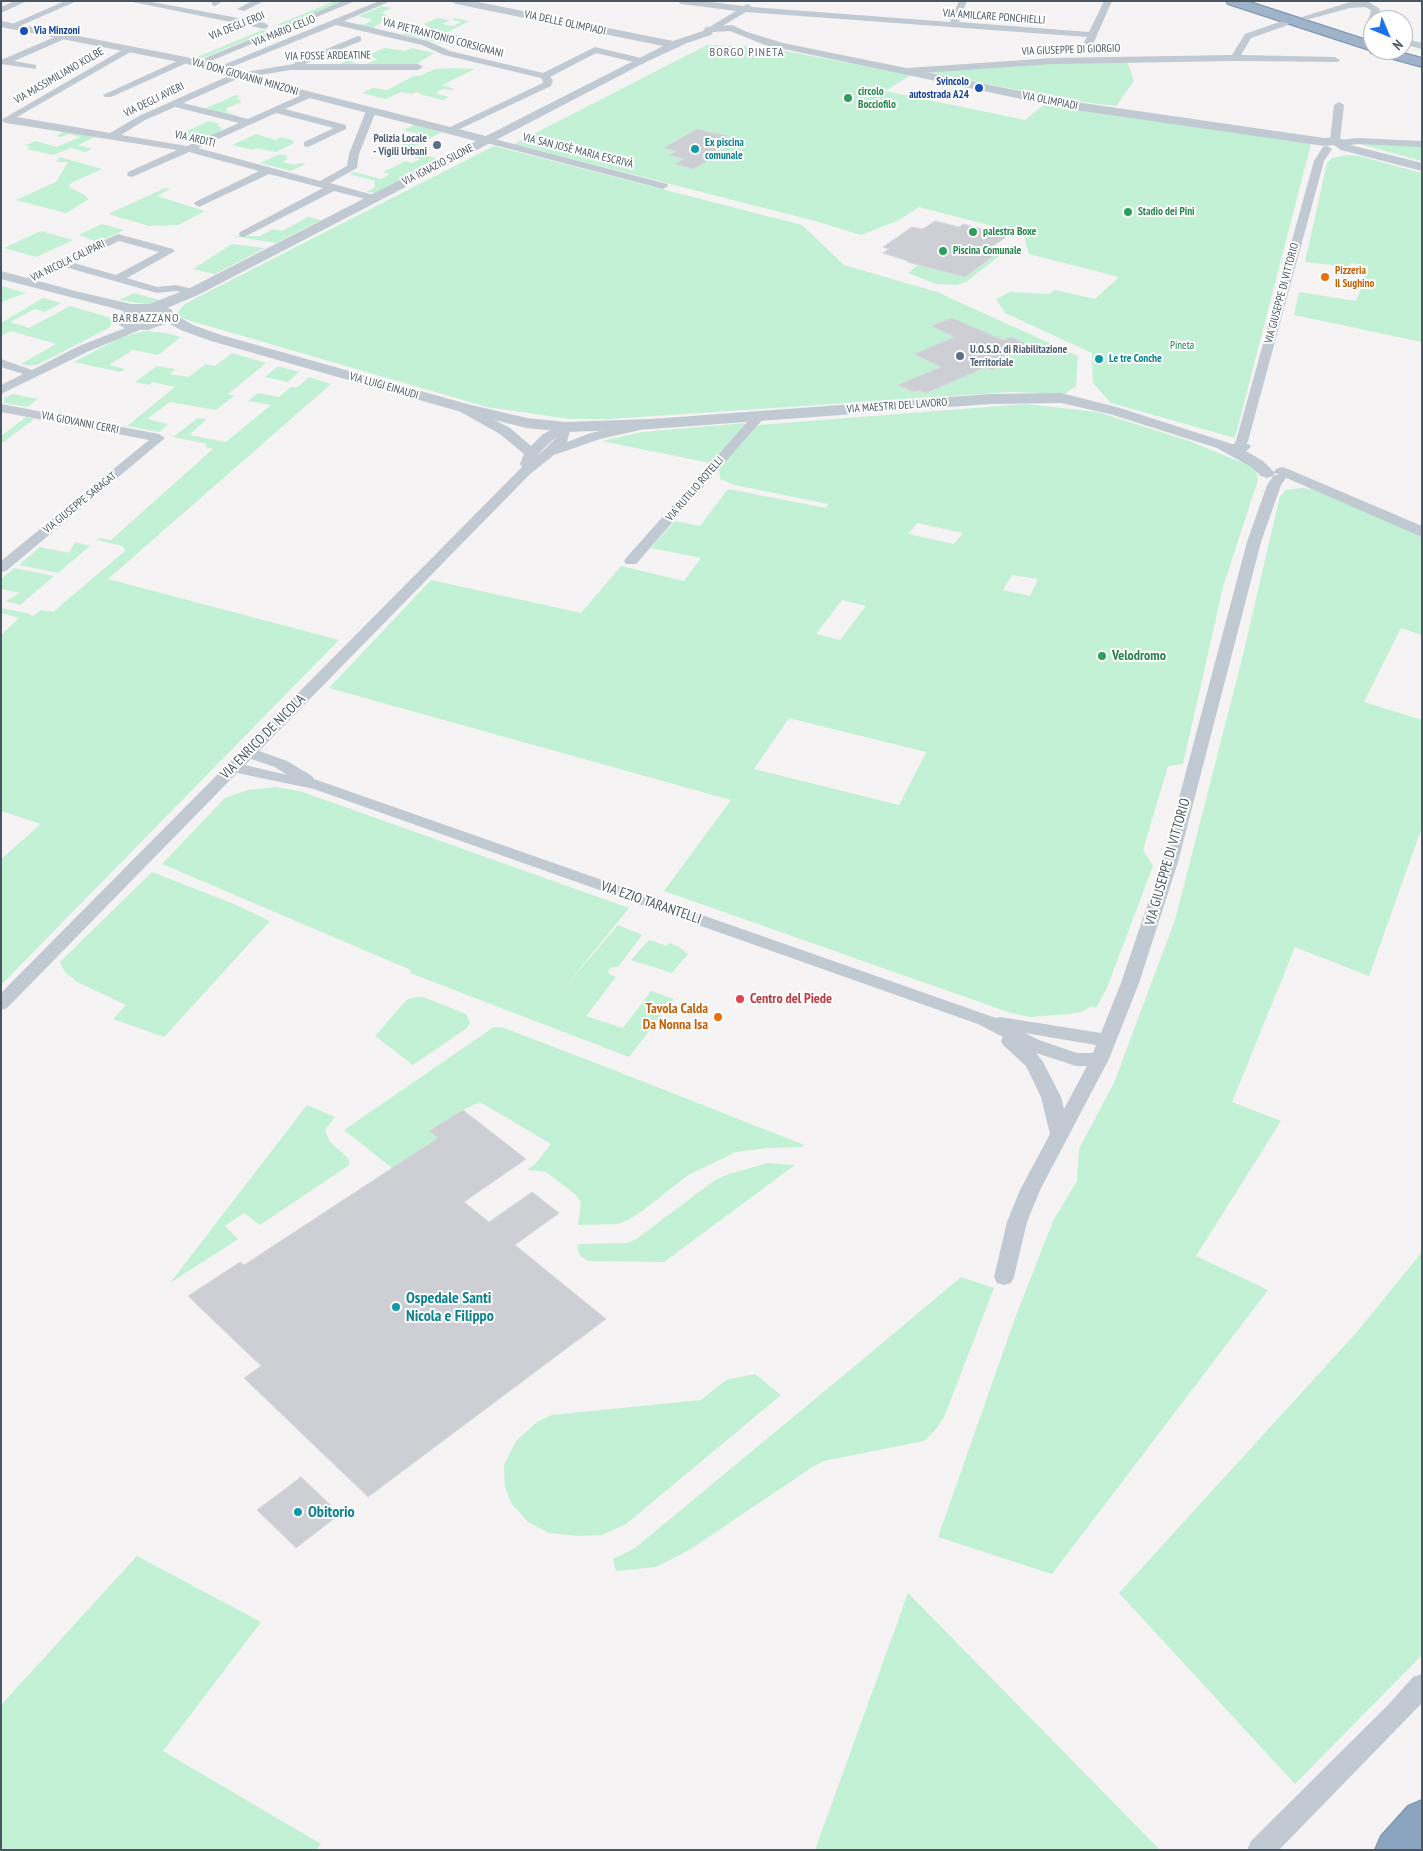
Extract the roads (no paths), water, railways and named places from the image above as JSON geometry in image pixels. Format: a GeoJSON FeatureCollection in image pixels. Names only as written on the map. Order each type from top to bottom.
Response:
{"type":"FeatureCollection","features":[{"type":"Feature","properties":{"kind":"highway"},"geometry":{"type":"LineString","coordinates":[[1232,1],[1283,21],[1363,46]]}},
{"type":"Feature","properties":{"kind":"highway"},"geometry":{"type":"LineString","coordinates":[[1248,1],[1363,40]]}},
{"type":"Feature","properties":{"kind":"highway"},"geometry":{"type":"LineString","coordinates":[[1396,1850],[1422,1820]]}},
{"type":"Feature","properties":{"kind":"street"},"geometry":{"type":"LineString","coordinates":[[1,10],[23,1]]}},
{"type":"Feature","properties":{"kind":"street"},"geometry":{"type":"LineString","coordinates":[[1,34],[10,25],[73,1]]}},
{"type":"Feature","properties":{"kind":"street"},"geometry":{"type":"LineString","coordinates":[[132,1],[265,26]]}},
{"type":"Feature","properties":{"kind":"street"},"geometry":{"type":"LineString","coordinates":[[241,9],[260,1]]}},
{"type":"Feature","properties":{"kind":"street","name":"VIA DEGLI EROI"},"geometry":{"type":"LineString","coordinates":[[108,96],[184,60],[328,1]]}},
{"type":"Feature","properties":{"kind":"street","name":"VIA MARIO CELIO"},"geometry":{"type":"LineString","coordinates":[[198,63],[351,1]]}},
{"type":"Feature","properties":{"kind":"street","name":"VIA MARIO CELIO"},"geometry":{"type":"LineString","coordinates":[[216,70],[387,1]]}},
{"type":"Feature","properties":{"kind":"street","name":"VIA DELLE OLIMPIADI"},"geometry":{"type":"LineString","coordinates":[[456,1],[679,43]]}},
{"type":"Feature","properties":{"kind":"street","name":"VIA AMILCARE PONCHIELLI"},"geometry":{"type":"LineString","coordinates":[[681,1],[745,9],[1092,35]]}},
{"type":"Feature","properties":{"kind":"street"},"geometry":{"type":"LineString","coordinates":[[713,33],[754,1]]}},
{"type":"Feature","properties":{"kind":"street"},"geometry":{"type":"LineString","coordinates":[[953,25],[963,1]]}},
{"type":"Feature","properties":{"kind":"street"},"geometry":{"type":"LineString","coordinates":[[1080,60],[1108,1]]}},
{"type":"Feature","properties":{"kind":"street"},"geometry":{"type":"LineString","coordinates":[[1306,17],[1353,4],[1367,4],[1376,10]]}},
{"type":"Feature","properties":{"kind":"street"},"geometry":{"type":"LineString","coordinates":[[732,17],[731,23],[735,32]]}},
{"type":"Feature","properties":{"kind":"street"},"geometry":{"type":"LineString","coordinates":[[1235,58],[1248,36],[1283,21]]}},
{"type":"Feature","properties":{"kind":"street","name":"VIA PIETRANTONIO CORSIGNANI"},"geometry":{"type":"LineString","coordinates":[[335,22],[425,43],[447,53],[544,76]]}},
{"type":"Feature","properties":{"kind":"street","name":"VIA DON GIOVANNI MINZONI"},"geometry":{"type":"LineString","coordinates":[[10,25],[198,63],[238,77],[487,140]]}},
{"type":"Feature","properties":{"kind":"street","name":"VIA OLIMPIADI"},"geometry":{"type":"LineString","coordinates":[[713,33],[735,32],[779,44],[1069,106],[1292,136],[1335,144],[1422,167]]}},
{"type":"Feature","properties":{"kind":"street","name":"VIA IGNAZIO SILONE"},"geometry":{"type":"LineString","coordinates":[[157,311],[642,60],[679,43],[713,33]]}},
{"type":"Feature","properties":{"kind":"street"},"geometry":{"type":"LineString","coordinates":[[33,67],[4,62],[64,36]]}},
{"type":"Feature","properties":{"kind":"street"},"geometry":{"type":"LineString","coordinates":[[290,67],[358,39]]}},
{"type":"Feature","properties":{"kind":"street","name":"VIA MASSIMILIANO KOLBE"},"geometry":{"type":"LineString","coordinates":[[5,121],[128,49]]}},
{"type":"Feature","properties":{"kind":"street"},"geometry":{"type":"LineString","coordinates":[[449,131],[548,84],[548,80],[544,76],[595,50],[642,60]]}},
{"type":"Feature","properties":{"kind":"street"},"geometry":{"type":"LineString","coordinates":[[579,58],[626,68]]}},
{"type":"Feature","properties":{"kind":"street","name":"VIA GIUSEPPE DI GIORGIO"},"geometry":{"type":"LineString","coordinates":[[907,71],[1080,60],[1235,58],[1335,60]]}},
{"type":"Feature","properties":{"kind":"street","name":"VIA FOSSE ARDEATINE"},"geometry":{"type":"LineString","coordinates":[[238,77],[290,67],[418,67]]}},
{"type":"Feature","properties":{"kind":"street","name":"VIA DEGLI AVIERI"},"geometry":{"type":"LineString","coordinates":[[112,136],[142,118],[238,77]]}},
{"type":"Feature","properties":{"kind":"street"},"geometry":{"type":"LineString","coordinates":[[132,174],[309,95]]}},
{"type":"Feature","properties":{"kind":"street"},"geometry":{"type":"LineString","coordinates":[[174,104],[249,122]]}},
{"type":"Feature","properties":{"kind":"street","name":"VIA GIUSEPPE DI VITTORIO"},"geometry":{"type":"LineString","coordinates":[[1239,448],[1318,164],[1321,155],[1335,144],[1339,105]]}},
{"type":"Feature","properties":{"kind":"street"},"geometry":{"type":"LineString","coordinates":[[1,109],[20,112]]}},
{"type":"Feature","properties":{"kind":"street"},"geometry":{"type":"LineString","coordinates":[[275,110],[343,127],[308,144]]}},
{"type":"Feature","properties":{"kind":"street"},"geometry":{"type":"LineString","coordinates":[[321,184],[352,168],[354,154],[371,111]]}},
{"type":"Feature","properties":{"kind":"street","name":"VIA ARDITI"},"geometry":{"type":"LineString","coordinates":[[5,121],[188,149],[373,198]]}},
{"type":"Feature","properties":{"kind":"street","name":"VIA SAN JOSÈ MARIA ESCRIVÀ"},"geometry":{"type":"LineString","coordinates":[[487,140],[663,186]]}},
{"type":"Feature","properties":{"kind":"street"},"geometry":{"type":"LineString","coordinates":[[1335,144],[1358,142],[1422,144]]}},
{"type":"Feature","properties":{"kind":"street"},"geometry":{"type":"LineString","coordinates":[[199,204],[267,171]]}},
{"type":"Feature","properties":{"kind":"street"},"geometry":{"type":"LineString","coordinates":[[244,234],[333,187]]}},
{"type":"Feature","properties":{"kind":"street","name":"VIA NICOLA CALIPARI"},"geometry":{"type":"LineString","coordinates":[[25,282],[118,237],[169,251],[116,279]]}},
{"type":"Feature","properties":{"kind":"street"},"geometry":{"type":"LineString","coordinates":[[63,263],[157,290],[176,288],[193,292]]}},
{"type":"Feature","properties":{"kind":"street","name":"VIA LUIGI EINAUDI"},"geometry":{"type":"LineString","coordinates":[[1,275],[77,296],[131,308],[157,311],[188,328],[206,335]]}},
{"type":"Feature","properties":{"kind":"street","name":"VIA LUIGI EINAUDI"},"geometry":{"type":"LineString","coordinates":[[77,296],[119,314],[123,320],[143,326],[170,327],[206,335],[463,408],[527,422],[565,426]]}},
{"type":"Feature","properties":{"kind":"street"},"geometry":{"type":"LineString","coordinates":[[1,390],[83,349],[121,326],[129,312],[157,311],[161,322],[143,326],[83,349]]}},
{"type":"Feature","properties":{"kind":"street"},"geometry":{"type":"LineString","coordinates":[[1,363],[33,374]]}},
{"type":"Feature","properties":{"kind":"street","name":"VIA MAESTRI DEL LAVORO"},"geometry":{"type":"LineString","coordinates":[[565,426],[651,424],[990,399],[1061,398],[1096,405],[1239,448],[1257,464],[1276,476]]}},
{"type":"Feature","properties":{"kind":"street","name":"VIA GIOVANNI CERRI"},"geometry":{"type":"LineString","coordinates":[[1,408],[159,438]]}},
{"type":"Feature","properties":{"kind":"street"},"geometry":{"type":"LineString","coordinates":[[463,408],[505,431],[531,453]]}},
{"type":"Feature","properties":{"kind":"street","name":"VIA RUTILIO ROTELLI"},"geometry":{"type":"LineString","coordinates":[[631,561],[759,416]]}},
{"type":"Feature","properties":{"kind":"street"},"geometry":{"type":"LineString","coordinates":[[549,453],[596,436],[651,424]]}},
{"type":"Feature","properties":{"kind":"street"},"geometry":{"type":"LineString","coordinates":[[525,471],[531,453],[548,437],[565,426]]}},
{"type":"Feature","properties":{"kind":"street"},"geometry":{"type":"LineString","coordinates":[[549,453],[563,439],[565,426]]}},
{"type":"Feature","properties":{"kind":"street","name":"VIA GIUSEPPE SARAGAT"},"geometry":{"type":"LineString","coordinates":[[1,568],[159,438]]}},
{"type":"Feature","properties":{"kind":"street","name":"VIA ENRICO DE NICOLA"},"geometry":{"type":"LineString","coordinates":[[1,1004],[525,471],[549,453]]}},
{"type":"Feature","properties":{"kind":"street"},"geometry":{"type":"LineString","coordinates":[[1276,476],[1305,482],[1422,532]]}},
{"type":"Feature","properties":{"kind":"street","name":"VIA GIUSEPPE DI VITTORIO"},"geometry":{"type":"LineString","coordinates":[[1004,1278],[1017,1222],[1030,1190],[1100,1059],[1130,983],[1170,862],[1254,542],[1276,476]]}},
{"type":"Feature","properties":{"kind":"street"},"geometry":{"type":"LineString","coordinates":[[248,752],[281,764],[318,785]]}},
{"type":"Feature","properties":{"kind":"street"},"geometry":{"type":"LineString","coordinates":[[233,767],[318,785]]}},
{"type":"Feature","properties":{"kind":"street","name":"VIA EZIO TARANTELLI"},"geometry":{"type":"LineString","coordinates":[[318,785],[985,1020]]}},
{"type":"Feature","properties":{"kind":"street"},"geometry":{"type":"LineString","coordinates":[[985,1020],[1108,1040]]}},
{"type":"Feature","properties":{"kind":"street"},"geometry":{"type":"LineString","coordinates":[[985,1020],[1032,1045],[1076,1060],[1100,1059]]}},
{"type":"Feature","properties":{"kind":"street"},"geometry":{"type":"LineString","coordinates":[[985,1020],[1034,1062],[1051,1097],[1060,1134]]}},
{"type":"Feature","properties":{"kind":"street"},"geometry":{"type":"LineString","coordinates":[[1260,1850],[1397,1713],[1422,1685]]}},
{"type":"Feature","properties":{"kind":"place","name":"Via Minzoni"},"geometry":{"type":"Point","coordinates":[24,31]}},
{"type":"Feature","properties":{"kind":"place","name":"Svincolo autostrada A24"},"geometry":{"type":"Point","coordinates":[979,88]}},
{"type":"Feature","properties":{"kind":"place","name":"circolo Bocciofilo"},"geometry":{"type":"Point","coordinates":[848,98]}},
{"type":"Feature","properties":{"kind":"place","name":"Polizia Locale - Vigili Urbani"},"geometry":{"type":"Point","coordinates":[437,145]}},
{"type":"Feature","properties":{"kind":"place","name":"Ex piscina comunale"},"geometry":{"type":"Point","coordinates":[695,149]}},
{"type":"Feature","properties":{"kind":"place","name":"Stadio dei Pini"},"geometry":{"type":"Point","coordinates":[1128,212]}},
{"type":"Feature","properties":{"kind":"place","name":"palestra Boxe"},"geometry":{"type":"Point","coordinates":[973,232]}},
{"type":"Feature","properties":{"kind":"place","name":"Piscina Comunale"},"geometry":{"type":"Point","coordinates":[943,251]}},
{"type":"Feature","properties":{"kind":"place","name":"Pizzeria Il Sughino"},"geometry":{"type":"Point","coordinates":[1325,277]}},
{"type":"Feature","properties":{"kind":"place","name":"U.O.S.D. di Riabilitazione Territoriale"},"geometry":{"type":"Point","coordinates":[960,356]}},
{"type":"Feature","properties":{"kind":"place","name":"Le tre Conche"},"geometry":{"type":"Point","coordinates":[1099,359]}},
{"type":"Feature","properties":{"kind":"place","name":"Velodromo"},"geometry":{"type":"Point","coordinates":[1102,656]}},
{"type":"Feature","properties":{"kind":"place","name":"Centro del Piede"},"geometry":{"type":"Point","coordinates":[740,999]}},
{"type":"Feature","properties":{"kind":"place","name":"Tavola Calda Da Nonna Isa"},"geometry":{"type":"Point","coordinates":[718,1017]}},
{"type":"Feature","properties":{"kind":"place","name":"Ospedale Santi Nicola e Filippo"},"geometry":{"type":"Point","coordinates":[396,1307]}},
{"type":"Feature","properties":{"kind":"place","name":"Obitorio"},"geometry":{"type":"Point","coordinates":[298,1512]}},
{"type":"Feature","properties":{"kind":"district","name":"BORGO PINETA"},"geometry":{"type":"Point","coordinates":[747,53]}},
{"type":"Feature","properties":{"kind":"district","name":"BARBAZZANO"},"geometry":{"type":"Point","coordinates":[146,319]}},
{"type":"Feature","properties":{"kind":"park label","name":"Pineta"},"geometry":{"type":"Point","coordinates":[1182,346]}}]}
